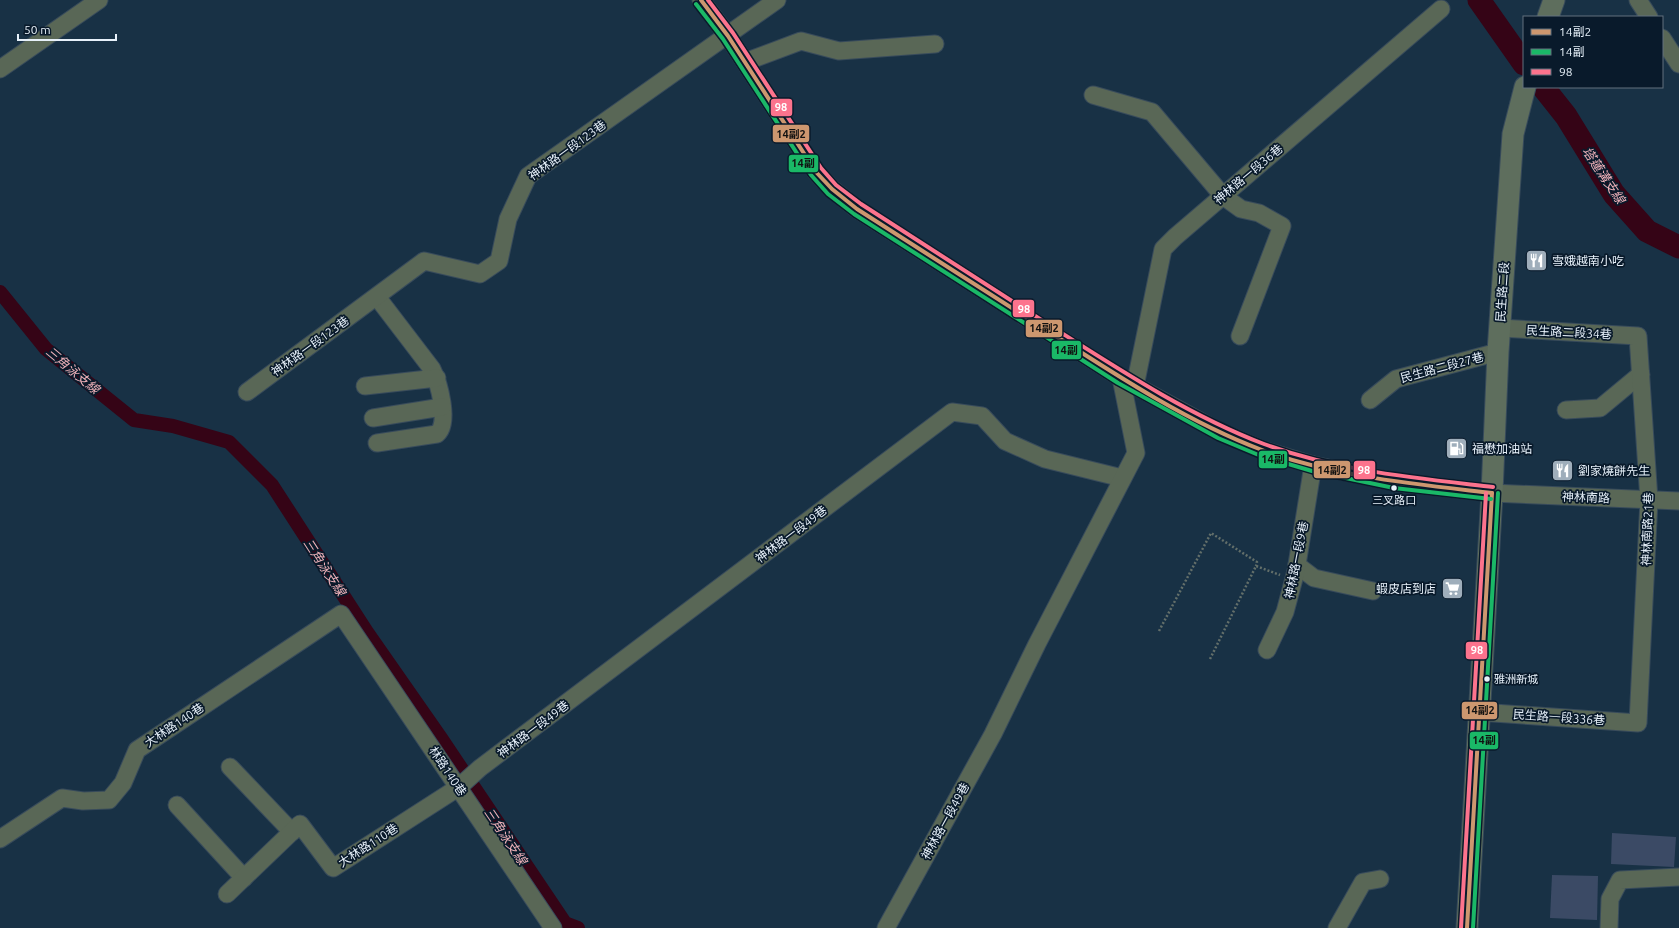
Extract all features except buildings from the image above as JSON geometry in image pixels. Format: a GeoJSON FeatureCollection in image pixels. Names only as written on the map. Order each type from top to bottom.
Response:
{"type":"FeatureCollection","features":[{"type":"Feature","properties":{"kind":"main road"},"geometry":{"type":"LineString","coordinates":[[1548,16],[1554,0]]}},
{"type":"Feature","properties":{"kind":"main road","name":"民生路二段"},"geometry":{"type":"LineString","coordinates":[[1467,928],[1492,493],[1498,352],[1513,134],[1524,90]]}},
{"type":"Feature","properties":{"kind":"street"},"geometry":{"type":"LineString","coordinates":[[0,69],[99,0]]}},
{"type":"Feature","properties":{"kind":"street","name":"神林南路"},"geometry":{"type":"LineString","coordinates":[[701,0],[728,36],[816,172],[832,189],[857,209],[1128,382],[1220,432],[1263,450],[1312,465],[1395,482],[1492,493],[1679,501]]}},
{"type":"Feature","properties":{"kind":"street","name":"神林路一段123巷"},"geometry":{"type":"LineString","coordinates":[[247,392],[424,261],[480,274],[499,261],[508,219],[528,176],[778,0]]}},
{"type":"Feature","properties":{"kind":"street"},"geometry":{"type":"LineString","coordinates":[[1638,0],[1648,16]]}},
{"type":"Feature","properties":{"kind":"street","name":"神林路一段36巷"},"geometry":{"type":"LineString","coordinates":[[1128,382],[1163,249],[1175,237],[1442,9]]}},
{"type":"Feature","properties":{"kind":"street"},"geometry":{"type":"LineString","coordinates":[[1663,40],[1679,64]]}},
{"type":"Feature","properties":{"kind":"street"},"geometry":{"type":"LineString","coordinates":[[745,62],[801,41],[839,51],[935,44]]}},
{"type":"Feature","properties":{"kind":"street"},"geometry":{"type":"LineString","coordinates":[[1093,95],[1152,112],[1223,196],[1241,209],[1259,213],[1282,226],[1240,336]]}},
{"type":"Feature","properties":{"kind":"street"},"geometry":{"type":"LineString","coordinates":[[376,297],[432,369],[437,378],[444,422],[442,430],[437,434],[377,442]]}},
{"type":"Feature","properties":{"kind":"street","name":"民生路二段34巷"},"geometry":{"type":"LineString","coordinates":[[1500,328],[1638,336]]}},
{"type":"Feature","properties":{"kind":"street","name":"神林南路21巷"},"geometry":{"type":"LineString","coordinates":[[1638,336],[1649,500],[1638,723]]}},
{"type":"Feature","properties":{"kind":"street","name":"民生路二段27巷"},"geometry":{"type":"LineString","coordinates":[[1370,400],[1396,379],[1498,352]]}},
{"type":"Feature","properties":{"kind":"street"},"geometry":{"type":"LineString","coordinates":[[1566,410],[1600,408],[1641,374]]}},
{"type":"Feature","properties":{"kind":"street"},"geometry":{"type":"LineString","coordinates":[[366,386],[437,378]]}},
{"type":"Feature","properties":{"kind":"street","name":"神林路一段49巷"},"geometry":{"type":"LineString","coordinates":[[886,928],[993,734],[1037,644],[1136,453],[1128,382]]}},
{"type":"Feature","properties":{"kind":"street"},"geometry":{"type":"LineString","coordinates":[[374,418],[442,407]]}},
{"type":"Feature","properties":{"kind":"street","name":"神林路一段49巷"},"geometry":{"type":"LineString","coordinates":[[461,785],[480,768],[952,412],[982,416],[1005,441],[1045,459],[1122,478]]}},
{"type":"Feature","properties":{"kind":"street","name":"神林路一段9巷"},"geometry":{"type":"LineString","coordinates":[[1267,650],[1285,612],[1295,573],[1312,465]]}},
{"type":"Feature","properties":{"kind":"street"},"geometry":{"type":"LineString","coordinates":[[1295,573],[1373,591]]}},
{"type":"Feature","properties":{"kind":"street","name":"林路140巷"},"geometry":{"type":"LineString","coordinates":[[341,614],[461,785],[553,928]]}},
{"type":"Feature","properties":{"kind":"street","name":"大林路140巷"},"geometry":{"type":"LineString","coordinates":[[0,839],[62,798],[83,801],[109,800],[123,783],[137,750],[341,614]]}},
{"type":"Feature","properties":{"kind":"street","name":"民生路一段336巷"},"geometry":{"type":"LineString","coordinates":[[1480,712],[1638,723]]}},
{"type":"Feature","properties":{"kind":"street"},"geometry":{"type":"LineString","coordinates":[[227,894],[292,832],[230,766]]}},
{"type":"Feature","properties":{"kind":"street","name":"大林路110巷"},"geometry":{"type":"LineString","coordinates":[[292,832],[300,824],[333,868],[461,785]]}},
{"type":"Feature","properties":{"kind":"street"},"geometry":{"type":"LineString","coordinates":[[177,805],[244,878]]}},
{"type":"Feature","properties":{"kind":"street"},"geometry":{"type":"LineString","coordinates":[[1609,928],[1610,899],[1620,880],[1679,877]]}},
{"type":"Feature","properties":{"kind":"street"},"geometry":{"type":"LineString","coordinates":[[1337,928],[1364,882],[1380,880]]}},
{"type":"Feature","properties":{"kind":"path"},"geometry":{"type":"LineString","coordinates":[[1159,631],[1211,533],[1257,562],[1210,659]]}},
{"type":"Feature","properties":{"kind":"path"},"geometry":{"type":"LineString","coordinates":[[1256,566],[1295,573]]}},
{"type":"Feature","properties":{"kind":"waterway","name":"塔蓮溝支線"},"geometry":{"type":"LineString","coordinates":[[1479,0],[1523,63]]}},
{"type":"Feature","properties":{"kind":"waterway","name":"塔蓮溝支線"},"geometry":{"type":"LineString","coordinates":[[1544,88],[1566,116],[1614,194],[1647,231],[1679,247]]}},
{"type":"Feature","properties":{"kind":"waterway","name":"三角泳支線"},"geometry":{"type":"LineString","coordinates":[[0,292],[46,349],[134,420],[173,426],[229,442],[272,485],[367,632],[441,738],[565,923],[578,928]]}},
{"type":"Feature","properties":{"kind":"transit line","name":"14副2"},"geometry":{"type":"LineString","coordinates":[[701,0],[728,36],[816,172],[832,189],[857,209],[1104,367],[1155,398],[1208,427],[1262,450],[1318,467],[1347,473],[1492,493]]}},
{"type":"Feature","properties":{"kind":"transit line","name":"98"},"geometry":{"type":"LineString","coordinates":[[708,0],[733,33],[821,168],[836,185],[861,204],[1107,362],[1184,407],[1237,433],[1264,444],[1320,461],[1348,467],[1493,487]]}},
{"type":"Feature","properties":{"kind":"transit line","name":"14副"},"geometry":{"type":"LineString","coordinates":[[696,4],[723,39],[811,175],[828,194],[854,214],[1118,383],[1218,438],[1261,456],[1312,471],[1394,488],[1491,499]]}},
{"type":"Feature","properties":{"kind":"transit line","name":"98"},"geometry":{"type":"LineString","coordinates":[[1461,928],[1486,493]]}},
{"type":"Feature","properties":{"kind":"transit line","name":"14副2"},"geometry":{"type":"LineString","coordinates":[[1467,928],[1492,493]]}},
{"type":"Feature","properties":{"kind":"transit line","name":"14副"},"geometry":{"type":"LineString","coordinates":[[1473,928],[1498,493]]}},
{"type":"Feature","properties":{"kind":"place","name":"雪娥越南小吃"},"geometry":{"type":"Point","coordinates":[1537,260]}},
{"type":"Feature","properties":{"kind":"place","name":"福懋加油站"},"geometry":{"type":"Point","coordinates":[1456,448]}},
{"type":"Feature","properties":{"kind":"place","name":"劉家燒餅先生"},"geometry":{"type":"Point","coordinates":[1563,470]}},
{"type":"Feature","properties":{"kind":"place","name":"三叉路口"},"geometry":{"type":"Point","coordinates":[1394,488]}},
{"type":"Feature","properties":{"kind":"place","name":"蝦皮店到店"},"geometry":{"type":"Point","coordinates":[1452,588]}},
{"type":"Feature","properties":{"kind":"place","name":"雅洲新城"},"geometry":{"type":"Point","coordinates":[1487,679]}}]}
